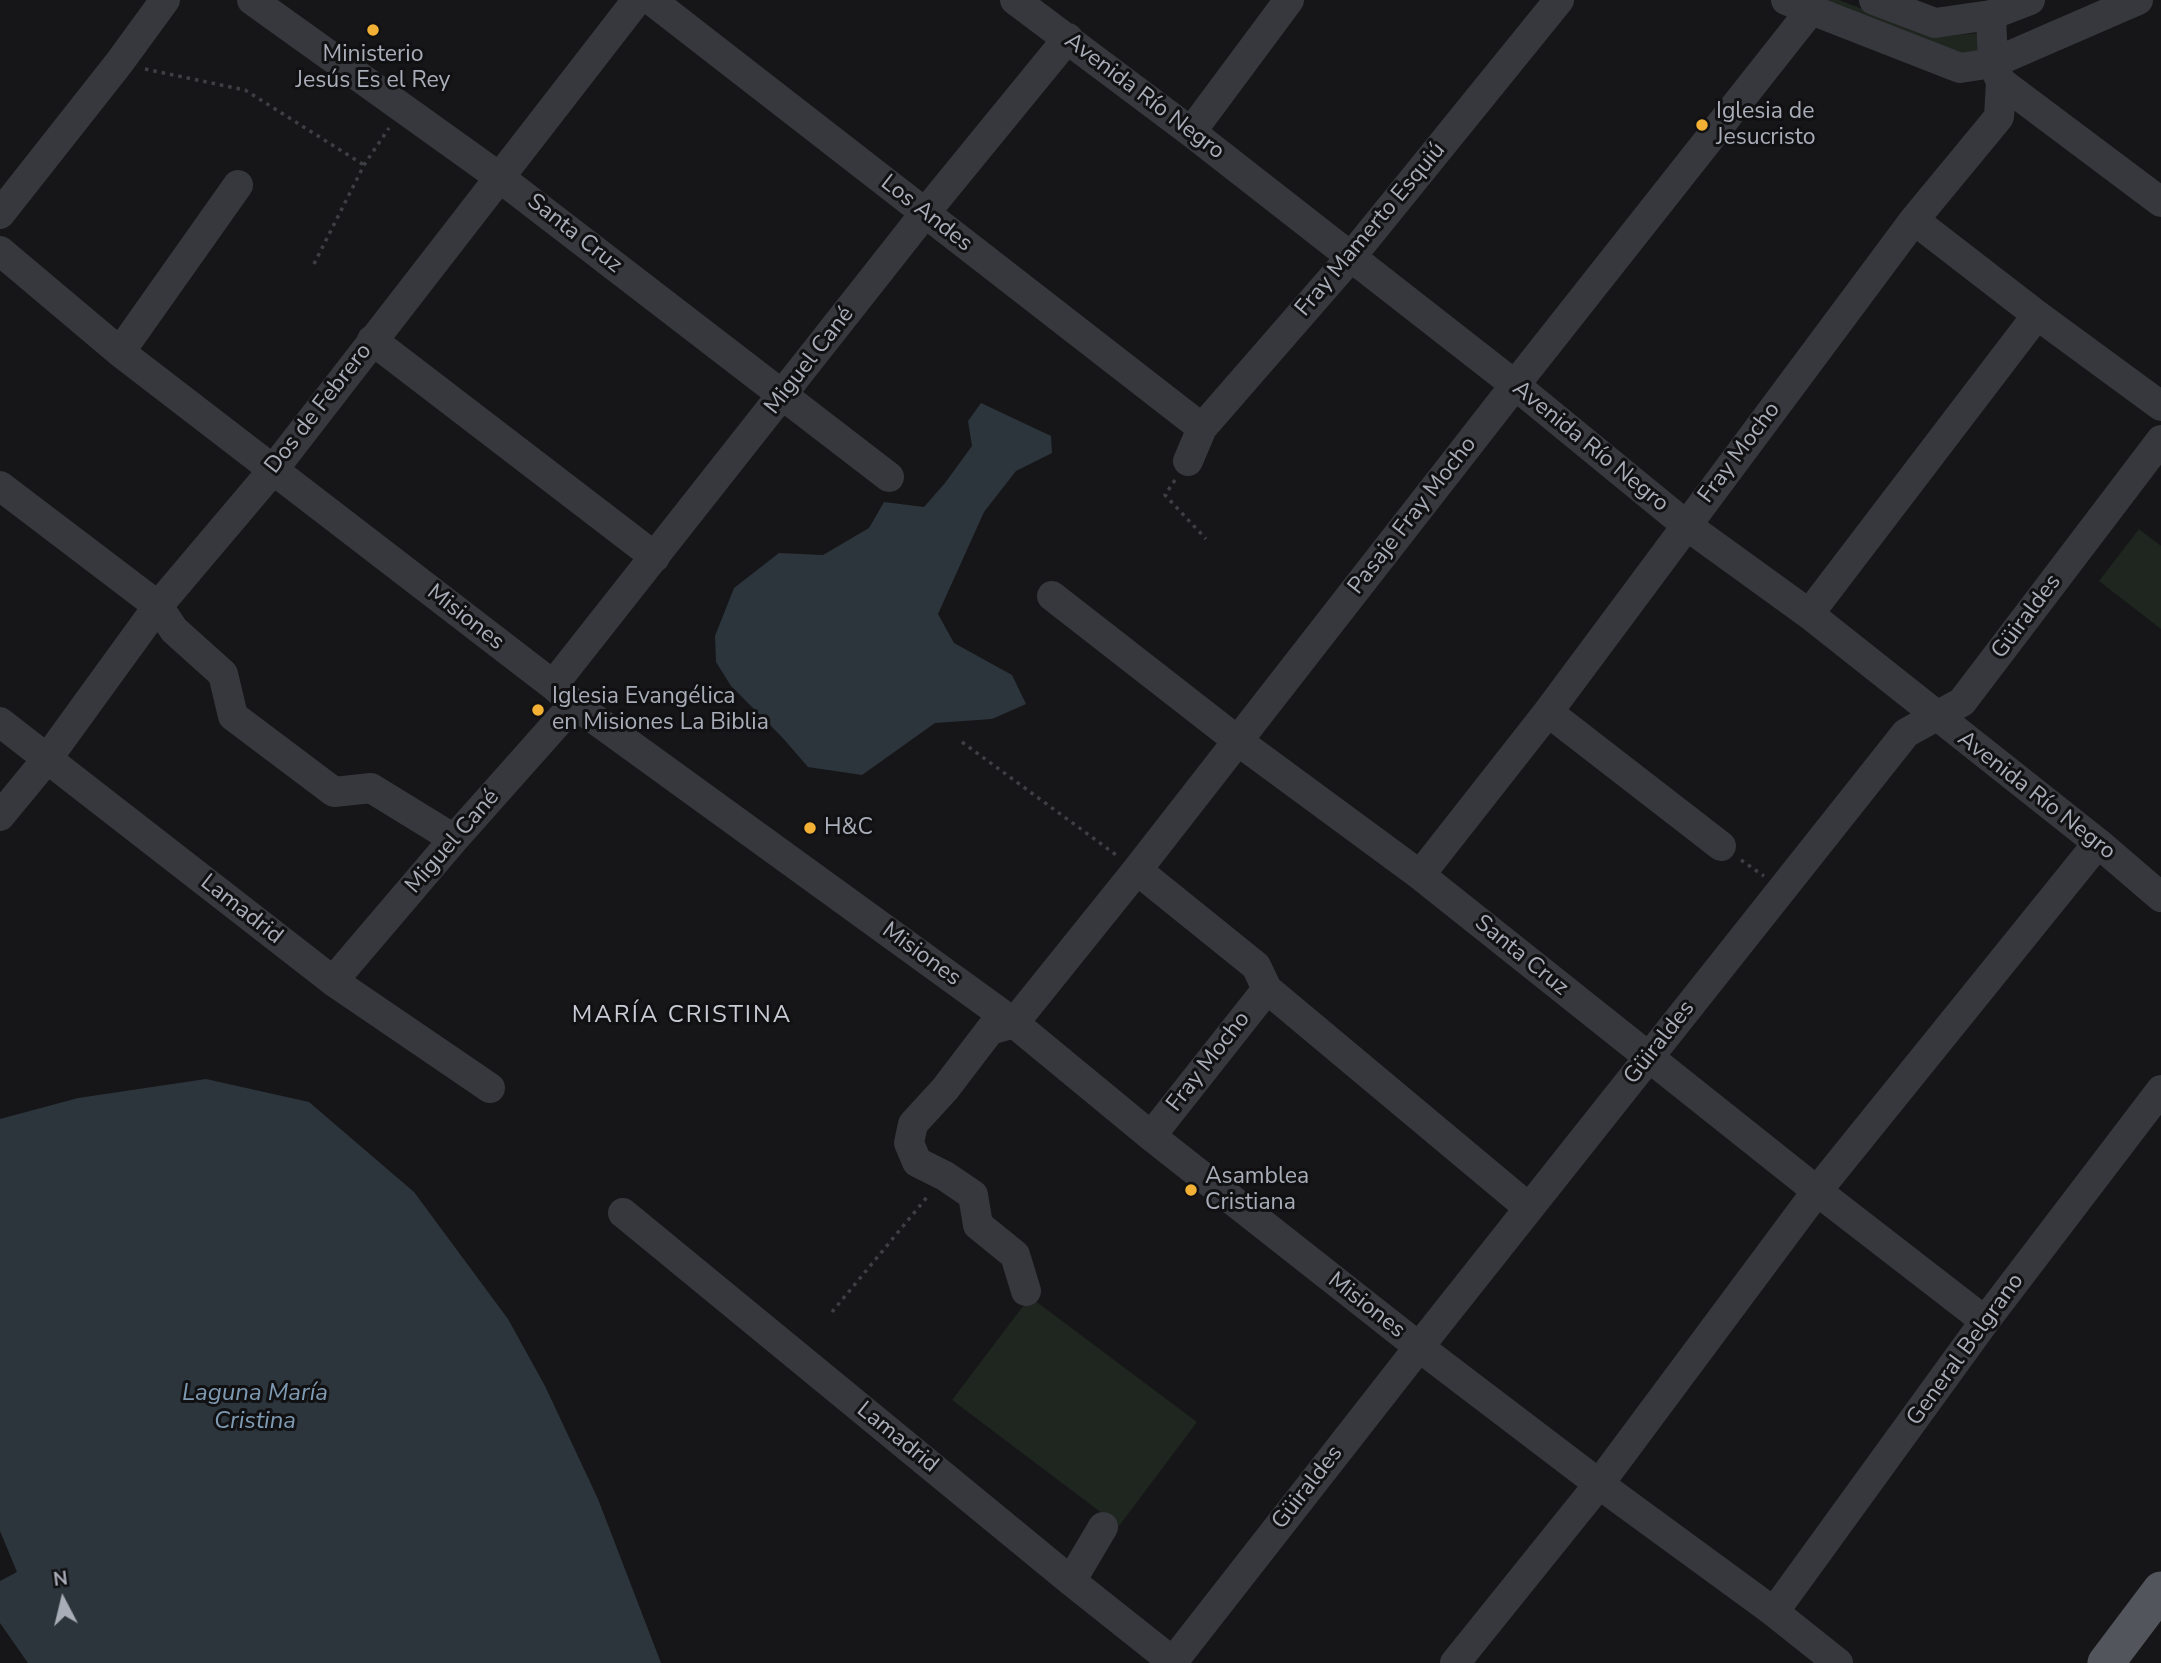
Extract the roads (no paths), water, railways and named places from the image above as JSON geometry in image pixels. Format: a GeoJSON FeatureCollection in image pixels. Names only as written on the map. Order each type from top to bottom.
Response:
{"type":"FeatureCollection","features":[{"type":"Feature","properties":{"kind":"main road"},"geometry":{"type":"LineString","coordinates":[[2106,1663],[2161,1590]]}},
{"type":"Feature","properties":{"kind":"street"},"geometry":{"type":"LineString","coordinates":[[0,214],[165,0]]}},
{"type":"Feature","properties":{"kind":"street","name":"Santa Cruz"},"geometry":{"type":"LineString","coordinates":[[252,0],[499,177],[889,477]]}},
{"type":"Feature","properties":{"kind":"street","name":"Dos de Febrero"},"geometry":{"type":"LineString","coordinates":[[0,816],[47,759],[158,606],[273,470],[637,0]]}},
{"type":"Feature","properties":{"kind":"street","name":"Los Andes"},"geometry":{"type":"LineString","coordinates":[[651,0],[1202,428]]}},
{"type":"Feature","properties":{"kind":"street","name":"Avenida Río Negro"},"geometry":{"type":"LineString","coordinates":[[1016,0],[1191,132],[1515,385],[1686,525],[1809,614],[2098,843],[2161,897]]}},
{"type":"Feature","properties":{"kind":"street"},"geometry":{"type":"LineString","coordinates":[[1191,132],[1289,0]]}},
{"type":"Feature","properties":{"kind":"street","name":"Fray Mamerto Esquiú"},"geometry":{"type":"LineString","coordinates":[[1188,461],[1202,428],[1350,258],[1559,0]]}},
{"type":"Feature","properties":{"kind":"street"},"geometry":{"type":"LineString","coordinates":[[1874,0],[1935,23],[1991,15],[2030,0]]}},
{"type":"Feature","properties":{"kind":"street"},"geometry":{"type":"LineString","coordinates":[[1997,72],[2138,0]]}},
{"type":"Feature","properties":{"kind":"street"},"geometry":{"type":"LineString","coordinates":[[1799,5],[1960,68],[1997,72],[2161,202]]}},
{"type":"Feature","properties":{"kind":"street","name":"Pasaje Fray Mocho"},"geometry":{"type":"LineString","coordinates":[[1014,1023],[1137,870],[1515,385],[1799,5]]}},
{"type":"Feature","properties":{"kind":"street","name":"Fray Mocho"},"geometry":{"type":"LineString","coordinates":[[1420,875],[1548,712],[1914,220],[1999,117],[1991,15]]}},
{"type":"Feature","properties":{"kind":"street","name":"Miguel Cané"},"geometry":{"type":"LineString","coordinates":[[333,981],[454,839],[564,694],[655,557],[925,213],[1068,38]]}},
{"type":"Feature","properties":{"kind":"street"},"geometry":{"type":"LineString","coordinates":[[120,352],[238,185]]}},
{"type":"Feature","properties":{"kind":"street"},"geometry":{"type":"LineString","coordinates":[[1914,220],[2161,406]]}},
{"type":"Feature","properties":{"kind":"street","name":"Misiones"},"geometry":{"type":"LineString","coordinates":[[0,251],[120,352],[564,694],[1014,1023],[1151,1136],[1419,1347],[1599,1484],[1774,1612],[1838,1663]]}},
{"type":"Feature","properties":{"kind":"street"},"geometry":{"type":"LineString","coordinates":[[1809,614],[2038,315]]}},
{"type":"Feature","properties":{"kind":"street"},"geometry":{"type":"LineString","coordinates":[[372,340],[655,557]]}},
{"type":"Feature","properties":{"kind":"street","name":"Güiraldes"},"geometry":{"type":"LineString","coordinates":[[1172,1663],[1906,733],[1962,702],[2161,440]]}},
{"type":"Feature","properties":{"kind":"street"},"geometry":{"type":"LineString","coordinates":[[0,486],[158,606],[174,630],[223,674],[233,716],[334,792],[371,788],[454,839]]}},
{"type":"Feature","properties":{"kind":"street","name":"Santa Cruz"},"geometry":{"type":"LineString","coordinates":[[1052,596],[1238,741],[1420,875],[1816,1191],[1985,1321]]}},
{"type":"Feature","properties":{"kind":"street"},"geometry":{"type":"LineString","coordinates":[[1548,712],[1721,846]]}},
{"type":"Feature","properties":{"kind":"street","name":"Lamadrid"},"geometry":{"type":"LineString","coordinates":[[0,722],[333,981],[490,1088]]}},
{"type":"Feature","properties":{"kind":"street"},"geometry":{"type":"LineString","coordinates":[[1455,1663],[1599,1484],[1816,1191],[2098,843]]}},
{"type":"Feature","properties":{"kind":"street"},"geometry":{"type":"LineString","coordinates":[[1137,870],[1256,966],[1267,989],[1529,1208]]}},
{"type":"Feature","properties":{"kind":"street","name":"Fray Mocho"},"geometry":{"type":"LineString","coordinates":[[1151,1136],[1267,989]]}},
{"type":"Feature","properties":{"kind":"street"},"geometry":{"type":"LineString","coordinates":[[1014,1023],[990,1030],[945,1089],[913,1124],[909,1143],[917,1162],[945,1175],[973,1195],[978,1225],[1015,1255],[1026,1291]]}},
{"type":"Feature","properties":{"kind":"street","name":"General Belgrano"},"geometry":{"type":"LineString","coordinates":[[1774,1612],[1985,1321],[2161,1090]]}},
{"type":"Feature","properties":{"kind":"street","name":"Lamadrid"},"geometry":{"type":"LineString","coordinates":[[623,1213],[1172,1663]]}},
{"type":"Feature","properties":{"kind":"street"},"geometry":{"type":"LineString","coordinates":[[1071,1581],[1103,1527]]}},
{"type":"Feature","properties":{"kind":"water"},"geometry":{"type":"Polygon","coordinates":[[[981,403],[1051,436],[1052,453],[1016,471],[984,512],[938,614],[954,643],[1012,675],[1026,704],[992,719],[935,723],[862,775],[808,767],[731,686],[716,662],[715,636],[734,588],[779,553],[823,555],[869,528],[884,502],[924,507],[972,446],[968,421],[981,403]]]}},
{"type":"Feature","properties":{"kind":"water","name":"Laguna María Cristina"},"geometry":{"type":"Polygon","coordinates":[[[206,1079],[309,1102],[414,1192],[508,1319],[545,1386],[598,1499],[661,1663],[28,1663],[0,1623],[0,1581],[17,1572],[0,1531],[0,1119],[78,1098],[206,1079]]]}},
{"type":"Feature","properties":{"kind":"place","name":"Ministerio Jesús Es el Rey"},"geometry":{"type":"Point","coordinates":[373,30]}},
{"type":"Feature","properties":{"kind":"place","name":"Iglesia de Jesucristo"},"geometry":{"type":"Point","coordinates":[1702,125]}},
{"type":"Feature","properties":{"kind":"place","name":"Iglesia Evangélica en Misiones La Biblia"},"geometry":{"type":"Point","coordinates":[538,710]}},
{"type":"Feature","properties":{"kind":"place","name":"H&C"},"geometry":{"type":"Point","coordinates":[810,828]}},
{"type":"Feature","properties":{"kind":"place","name":"Asamblea Cristiana"},"geometry":{"type":"Point","coordinates":[1191,1190]}},
{"type":"Feature","properties":{"kind":"district","name":"MARÍA CRISTINA"},"geometry":{"type":"Point","coordinates":[682,1016]}}]}
